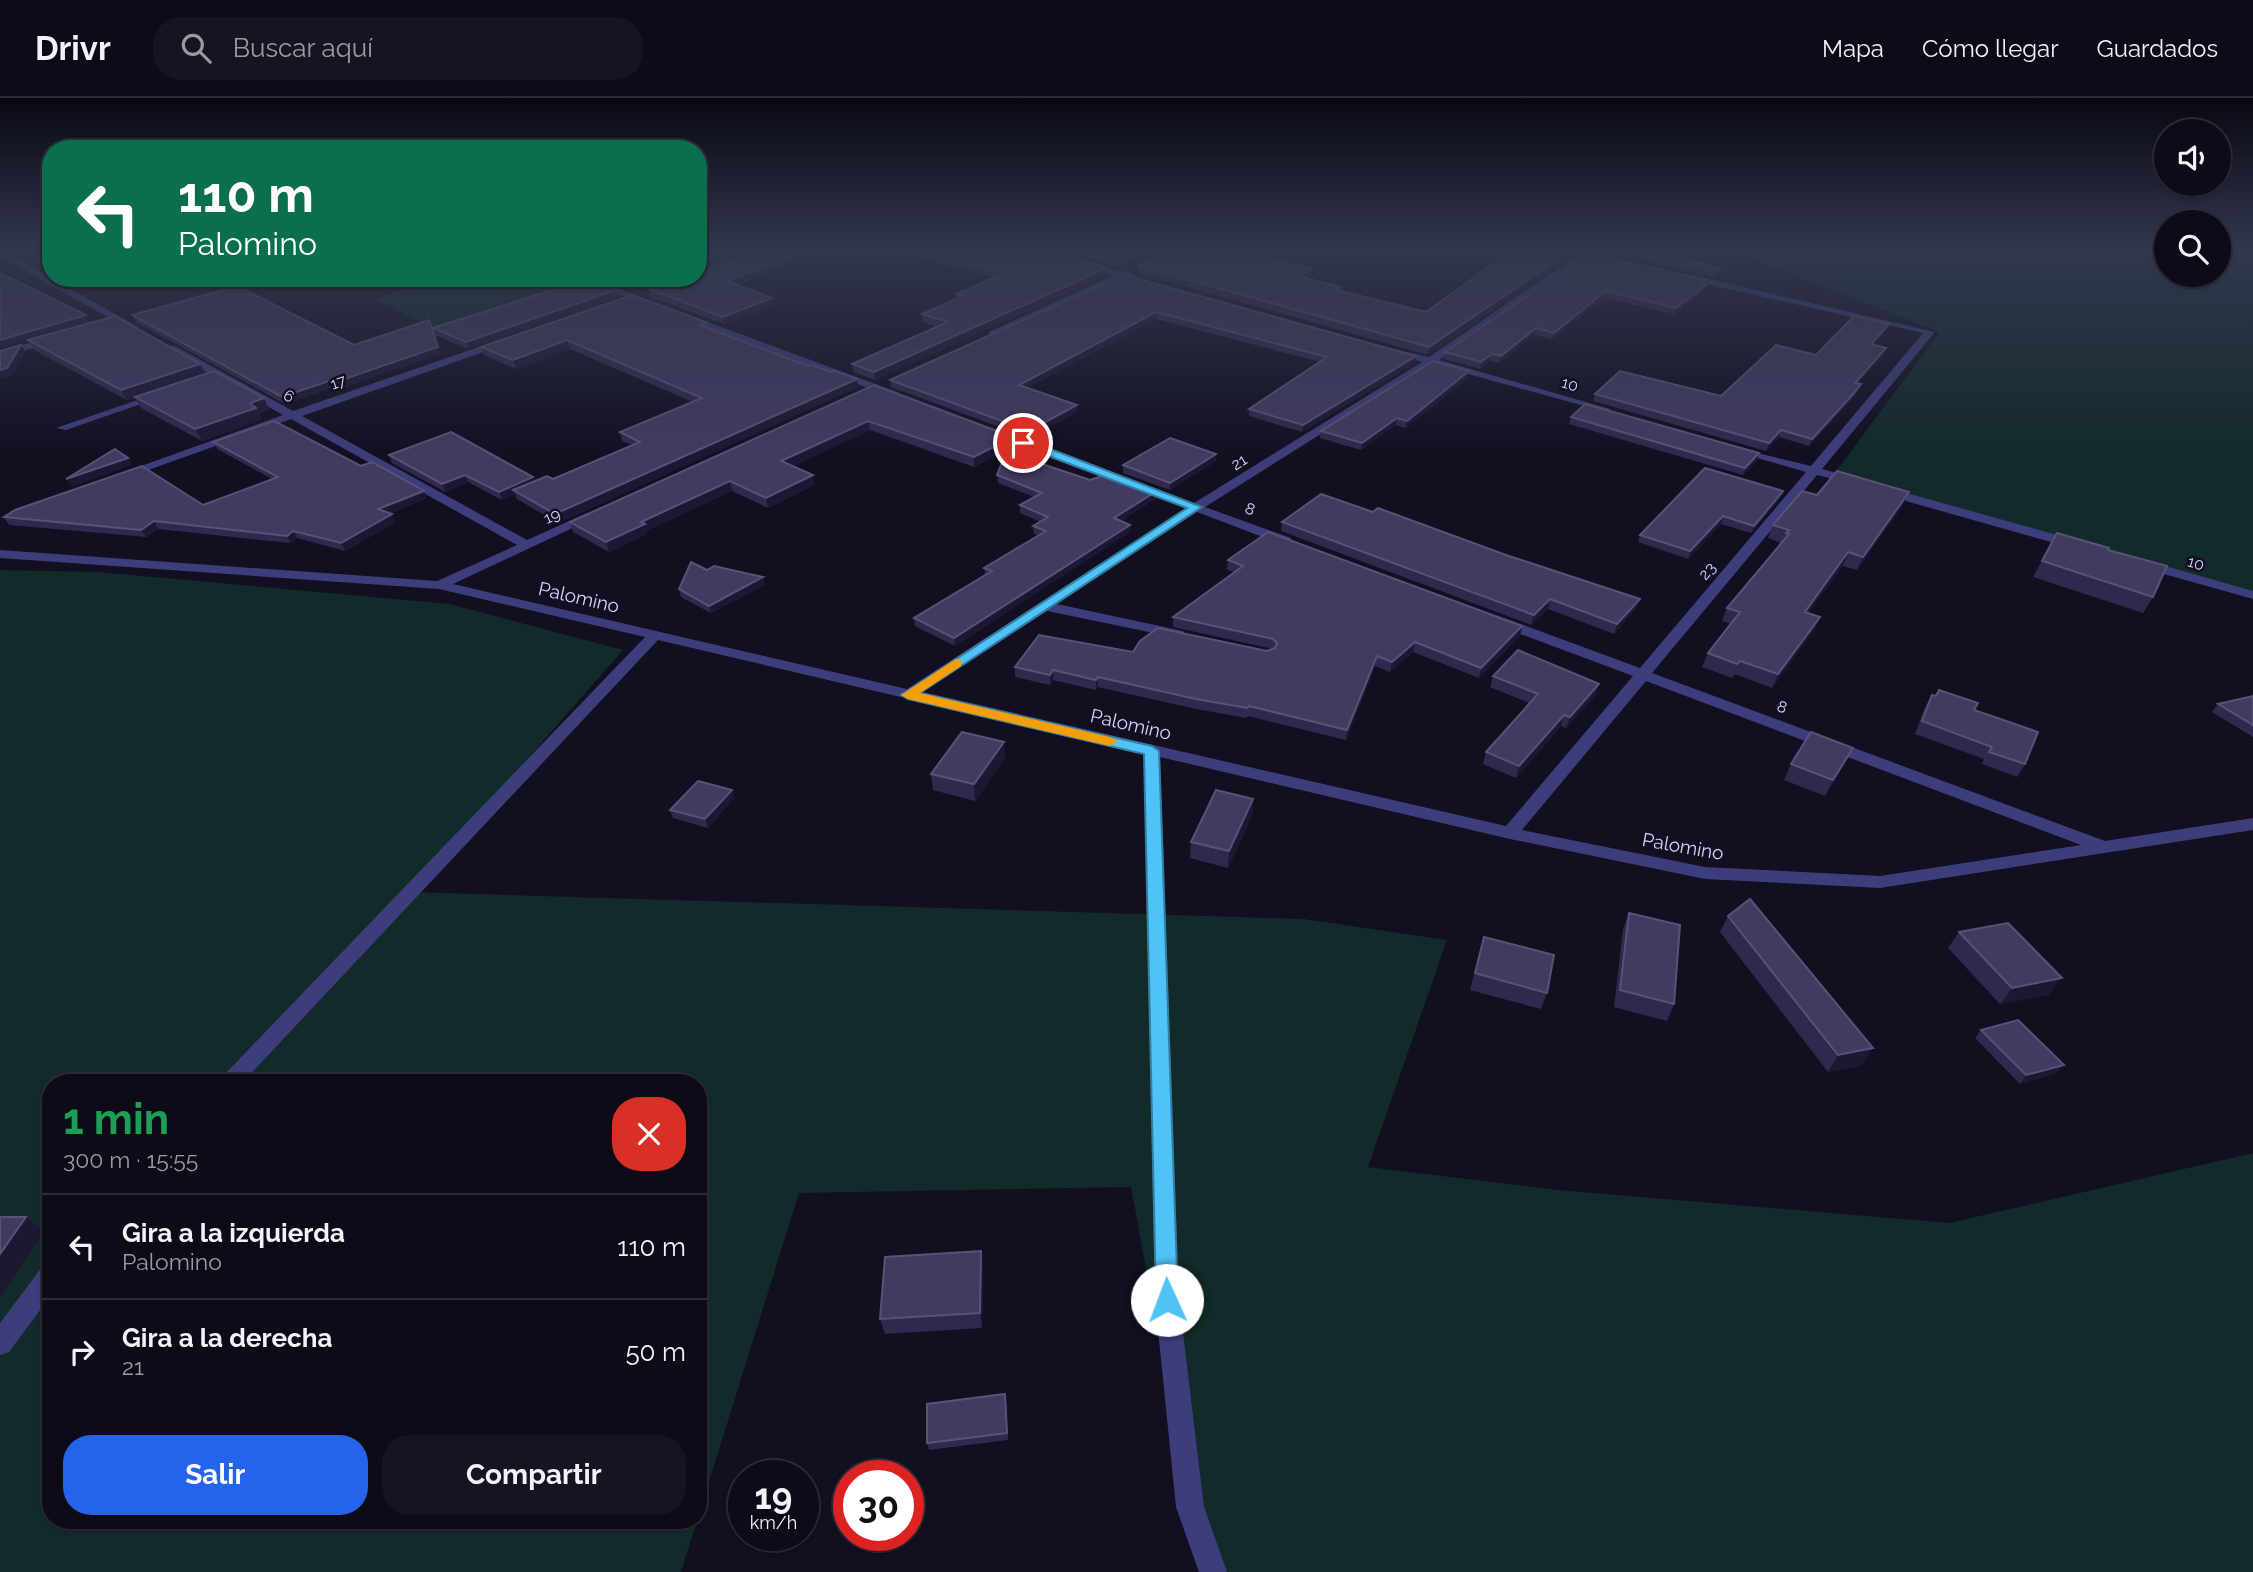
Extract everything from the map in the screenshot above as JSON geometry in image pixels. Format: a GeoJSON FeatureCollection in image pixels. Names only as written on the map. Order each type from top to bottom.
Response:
{"type":"FeatureCollection","features":[{"type":"Feature","properties":{"kind":"street"},"geometry":{"type":"LineString","coordinates":[[112,320],[144,333]]}},
{"type":"Feature","properties":{"kind":"street"},"geometry":{"type":"LineString","coordinates":[[116,322],[124,320]]}},
{"type":"Feature","properties":{"kind":"street"},"geometry":{"type":"LineString","coordinates":[[693,320],[900,397]]}},
{"type":"Feature","properties":{"kind":"street"},"geometry":{"type":"LineString","coordinates":[[986,337],[1024,320]]}},
{"type":"Feature","properties":{"kind":"street","name":"21"},"geometry":{"type":"LineString","coordinates":[[908,695],[1196,507],[1430,361],[1487,320]]}},
{"type":"Feature","properties":{"kind":"street","name":"23"},"geometry":{"type":"LineString","coordinates":[[1510,833],[1930,332],[1876,320]]}},
{"type":"Feature","properties":{"kind":"street"},"geometry":{"type":"LineString","coordinates":[[0,354],[61,337]]}},
{"type":"Feature","properties":{"kind":"street","name":"17"},"geometry":{"type":"LineString","coordinates":[[114,478],[514,338]]}},
{"type":"Feature","properties":{"kind":"street","name":"6"},"geometry":{"type":"LineString","coordinates":[[155,339],[526,545]]}},
{"type":"Feature","properties":{"kind":"street","name":"10"},"geometry":{"type":"LineString","coordinates":[[1377,346],[1615,414]]}},
{"type":"Feature","properties":{"kind":"street"},"geometry":{"type":"LineString","coordinates":[[208,380],[221,376]]}},
{"type":"Feature","properties":{"kind":"street"},"geometry":{"type":"LineString","coordinates":[[62,428],[168,393]]}},
{"type":"Feature","properties":{"kind":"street","name":"8"},"geometry":{"type":"LineString","coordinates":[[977,426],[1298,545]]}},
{"type":"Feature","properties":{"kind":"street"},"geometry":{"type":"LineString","coordinates":[[1721,444],[2093,550]]}},
{"type":"Feature","properties":{"kind":"street","name":"19"},"geometry":{"type":"LineString","coordinates":[[439,585],[601,512]]}},
{"type":"Feature","properties":{"kind":"street","name":"Palomino"},"geometry":{"type":"LineString","coordinates":[[0,554],[439,585],[1510,833],[1705,873],[1880,882],[2253,824]]}},
{"type":"Feature","properties":{"kind":"street","name":"10"},"geometry":{"type":"LineString","coordinates":[[2133,561],[2253,595]]}},
{"type":"Feature","properties":{"kind":"street"},"geometry":{"type":"LineString","coordinates":[[1045,606],[1189,637]]}},
{"type":"Feature","properties":{"kind":"street","name":"8"},"geometry":{"type":"LineString","coordinates":[[1490,617],[2102,846]]}},
{"type":"Feature","properties":{"kind":"street"},"geometry":{"type":"LineString","coordinates":[[238,1074],[654,636]]}},
{"type":"Feature","properties":{"kind":"street"},"geometry":{"type":"LineString","coordinates":[[1152,751],[1167,1300],[1190,1507],[1213,1572]]}},
{"type":"Feature","properties":{"kind":"street"},"geometry":{"type":"LineString","coordinates":[[0,1343],[42,1287]]}},
{"type":"Feature","properties":{"kind":"green space"},"geometry":{"type":"Polygon","coordinates":[[[417,320],[458,320],[433,328],[417,320]]]}},
{"type":"Feature","properties":{"kind":"green space"},"geometry":{"type":"Polygon","coordinates":[[[1909,320],[2253,320],[2253,594],[1834,474],[1940,332],[1909,320]]]}},
{"type":"Feature","properties":{"kind":"green space"},"geometry":{"type":"Polygon","coordinates":[[[0,570],[98,572],[450,604],[623,650],[411,892],[1304,919],[1447,940],[1368,1167],[1558,1190],[1949,1223],[2253,1153],[2253,1572],[1202,1572],[1131,1187],[799,1193],[707,1488],[707,1074],[42,1074],[42,1529],[694,1529],[681,1572],[0,1572],[0,570]]]}},
{"type":"Feature","properties":{"kind":"building"},"geometry":{"type":"Polygon","coordinates":[[[0,320],[70,320],[0,340],[0,320]]]}},
{"type":"Feature","properties":{"kind":"building"},"geometry":{"type":"Polygon","coordinates":[[[101,320],[122,320],[200,364],[121,390],[28,340],[101,320]]]}},
{"type":"Feature","properties":{"kind":"building"},"geometry":{"type":"Polygon","coordinates":[[[141,320],[304,320],[354,345],[429,320],[438,347],[333,383],[329,381],[282,397],[141,320]]]}},
{"type":"Feature","properties":{"kind":"building"},"geometry":{"type":"Polygon","coordinates":[[[459,320],[530,320],[466,342],[433,328],[459,320]]]}},
{"type":"Feature","properties":{"kind":"building"},"geometry":{"type":"Polygon","coordinates":[[[560,320],[700,320],[706,322],[699,325],[808,366],[857,379],[555,514],[513,490],[547,476],[553,479],[640,442],[620,432],[702,398],[567,340],[513,360],[481,347],[560,320]]]}},
{"type":"Feature","properties":{"kind":"building"},"geometry":{"type":"Polygon","coordinates":[[[941,320],[991,320],[874,372],[852,364],[948,322],[941,320]]]}},
{"type":"Feature","properties":{"kind":"building"},"geometry":{"type":"Polygon","coordinates":[[[1024,320],[1141,320],[1019,385],[1077,405],[1029,431],[890,380],[1024,320]]]}},
{"type":"Feature","properties":{"kind":"building"},"geometry":{"type":"Polygon","coordinates":[[[1186,320],[1285,320],[1416,356],[1303,425],[1249,409],[1327,357],[1186,320]]]}},
{"type":"Feature","properties":{"kind":"building"},"geometry":{"type":"Polygon","coordinates":[[[1332,320],[1469,320],[1429,347],[1332,320]]]}},
{"type":"Feature","properties":{"kind":"building"},"geometry":{"type":"Polygon","coordinates":[[[1493,320],[1570,320],[1554,333],[1536,328],[1501,356],[1492,354],[1481,362],[1445,352],[1493,320]]]}},
{"type":"Feature","properties":{"kind":"building"},"geometry":{"type":"Polygon","coordinates":[[[1850,320],[1871,320],[1889,324],[1871,344],[1886,348],[1855,383],[1861,384],[1854,393],[1812,439],[1781,430],[1769,443],[1595,394],[1620,371],[1721,396],[1776,345],[1816,355],[1850,320]]]}},
{"type":"Feature","properties":{"kind":"building"},"geometry":{"type":"Polygon","coordinates":[[[21,345],[7,368],[0,370],[0,351],[21,345]]]}},
{"type":"Feature","properties":{"kind":"building"},"geometry":{"type":"Polygon","coordinates":[[[1433,361],[1469,371],[1407,421],[1397,418],[1362,443],[1321,431],[1433,361]]]}},
{"type":"Feature","properties":{"kind":"building"},"geometry":{"type":"Polygon","coordinates":[[[214,371],[264,398],[250,403],[256,408],[195,429],[135,397],[214,371]]]}},
{"type":"Feature","properties":{"kind":"building"},"geometry":{"type":"Polygon","coordinates":[[[874,385],[1013,437],[974,457],[868,421],[781,461],[813,475],[766,498],[730,481],[641,522],[645,524],[606,542],[570,522],[874,385]]]}},
{"type":"Feature","properties":{"kind":"building"},"geometry":{"type":"Polygon","coordinates":[[[1585,404],[1759,453],[1745,468],[1571,417],[1585,404]]]}},
{"type":"Feature","properties":{"kind":"building"},"geometry":{"type":"Polygon","coordinates":[[[274,421],[361,466],[372,462],[424,491],[378,509],[392,514],[341,543],[293,531],[287,536],[154,521],[141,530],[4,517],[15,510],[142,466],[203,505],[278,477],[213,442],[274,421]]]}},
{"type":"Feature","properties":{"kind":"building"},"geometry":{"type":"Polygon","coordinates":[[[451,432],[533,477],[499,492],[465,475],[442,484],[389,455],[451,432]]]}},
{"type":"Feature","properties":{"kind":"building"},"geometry":{"type":"Polygon","coordinates":[[[1170,438],[1216,454],[1170,483],[1123,465],[1170,438]]]}},
{"type":"Feature","properties":{"kind":"building"},"geometry":{"type":"Polygon","coordinates":[[[115,449],[128,458],[66,479],[115,449]]]}},
{"type":"Feature","properties":{"kind":"building"},"geometry":{"type":"Polygon","coordinates":[[[1006,452],[1090,480],[1108,474],[1155,492],[1114,518],[1130,525],[954,638],[914,618],[992,571],[984,568],[1046,531],[1033,526],[1048,517],[1020,505],[1042,493],[997,475],[1006,452]]]}},
{"type":"Feature","properties":{"kind":"building"},"geometry":{"type":"Polygon","coordinates":[[[1705,468],[1783,491],[1754,526],[1723,516],[1690,551],[1640,535],[1705,468]]]}},
{"type":"Feature","properties":{"kind":"building"},"geometry":{"type":"Polygon","coordinates":[[[1837,471],[1909,492],[1863,557],[1848,552],[1805,612],[1820,617],[1778,674],[1740,661],[1737,664],[1708,653],[1740,612],[1727,608],[1789,534],[1786,533],[1789,530],[1773,525],[1802,491],[1817,495],[1837,471]]]}},
{"type":"Feature","properties":{"kind":"building"},"geometry":{"type":"Polygon","coordinates":[[[1321,494],[1373,512],[1378,508],[1506,555],[1640,599],[1617,624],[1550,599],[1534,615],[1282,522],[1321,494]]]}},
{"type":"Feature","properties":{"kind":"building"},"geometry":{"type":"Polygon","coordinates":[[[1268,532],[1522,626],[1481,668],[1415,642],[1392,662],[1377,656],[1347,730],[1249,706],[1247,708],[1196,699],[1098,677],[1096,680],[1053,670],[1050,675],[1015,667],[1039,635],[1133,652],[1140,641],[1158,628],[1267,651],[1275,648],[1277,643],[1273,639],[1173,617],[1243,566],[1228,560],[1268,532]]]}},
{"type":"Feature","properties":{"kind":"building"},"geometry":{"type":"Polygon","coordinates":[[[2057,533],[2167,566],[2153,597],[2042,561],[2057,533]]]}},
{"type":"Feature","properties":{"kind":"building"},"geometry":{"type":"Polygon","coordinates":[[[691,562],[707,570],[714,566],[763,577],[709,606],[679,589],[691,562]]]}},
{"type":"Feature","properties":{"kind":"building"},"geometry":{"type":"Polygon","coordinates":[[[1518,650],[1599,684],[1570,717],[1564,715],[1519,766],[1486,752],[1538,694],[1493,676],[1518,650]]]}},
{"type":"Feature","properties":{"kind":"building"},"geometry":{"type":"Polygon","coordinates":[[[1939,690],[1978,703],[1974,710],[2038,732],[2025,764],[1989,752],[1992,747],[1922,721],[1932,695],[1936,696],[1939,690]]]}},
{"type":"Feature","properties":{"kind":"building"},"geometry":{"type":"Polygon","coordinates":[[[2253,696],[2253,725],[2218,704],[2253,696]]]}},
{"type":"Feature","properties":{"kind":"building"},"geometry":{"type":"Polygon","coordinates":[[[962,732],[1004,742],[974,784],[931,774],[962,732]]]}},
{"type":"Feature","properties":{"kind":"building"},"geometry":{"type":"Polygon","coordinates":[[[1811,732],[1853,748],[1833,780],[1791,764],[1811,732]]]}},
{"type":"Feature","properties":{"kind":"building"},"geometry":{"type":"Polygon","coordinates":[[[698,781],[732,790],[705,819],[670,810],[698,781]]]}},
{"type":"Feature","properties":{"kind":"building"},"geometry":{"type":"Polygon","coordinates":[[[1216,790],[1253,799],[1229,851],[1191,842],[1216,790]]]}},
{"type":"Feature","properties":{"kind":"building"},"geometry":{"type":"Polygon","coordinates":[[[1750,899],[1873,1048],[1838,1055],[1728,916],[1750,899]]]}},
{"type":"Feature","properties":{"kind":"building"},"geometry":{"type":"Polygon","coordinates":[[[1629,913],[1680,925],[1674,1004],[1620,990],[1629,913]]]}},
{"type":"Feature","properties":{"kind":"building"},"geometry":{"type":"Polygon","coordinates":[[[2008,923],[2062,978],[2012,988],[1959,932],[2008,923]]]}},
{"type":"Feature","properties":{"kind":"building"},"geometry":{"type":"Polygon","coordinates":[[[1484,937],[1554,955],[1547,993],[1475,973],[1484,937]]]}},
{"type":"Feature","properties":{"kind":"building"},"geometry":{"type":"Polygon","coordinates":[[[2018,1020],[2064,1065],[2026,1075],[1981,1030],[2018,1020]]]}},
{"type":"Feature","properties":{"kind":"building"},"geometry":{"type":"Polygon","coordinates":[[[0,1217],[26,1217],[0,1254],[0,1217]]]}},
{"type":"Feature","properties":{"kind":"building"},"geometry":{"type":"Polygon","coordinates":[[[981,1251],[980,1313],[880,1319],[885,1257],[981,1251]]]}},
{"type":"Feature","properties":{"kind":"building"},"geometry":{"type":"Polygon","coordinates":[[[1005,1394],[1007,1433],[927,1443],[927,1404],[1005,1394]]]}},
{"type":"Feature","properties":{"kind":"slow traffic"},"geometry":{"type":"LineString","coordinates":[[956,663],[908,695],[1110,741]]}},
{"type":"Feature","properties":{"kind":"route"},"geometry":{"type":"LineString","coordinates":[[1023,443],[1196,507],[908,695],[1152,751],[1167,1300]]}}]}
